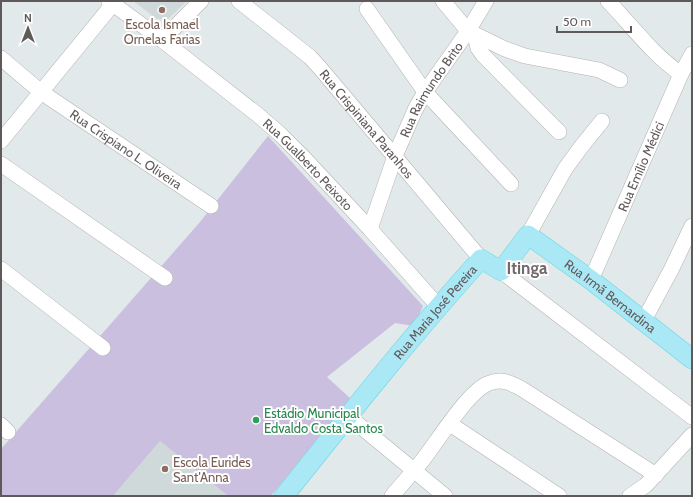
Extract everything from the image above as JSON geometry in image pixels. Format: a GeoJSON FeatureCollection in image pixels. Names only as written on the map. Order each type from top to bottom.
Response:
{"type":"FeatureCollection","features":[{"type":"Feature","properties":{"kind":"main road","name":"Rua Irmã Bernardina"},"geometry":{"type":"LineString","coordinates":[[528,235],[644,320],[692,359]]}},
{"type":"Feature","properties":{"kind":"main road"},"geometry":{"type":"LineString","coordinates":[[501,271],[528,235]]}},
{"type":"Feature","properties":{"kind":"main road","name":"Rua Maria José Pereira"},"geometry":{"type":"LineString","coordinates":[[284,496],[438,306],[482,259],[501,271]]}},
{"type":"Feature","properties":{"kind":"street"},"geometry":{"type":"LineString","coordinates":[[1,141],[111,2],[162,40],[201,1]]}},
{"type":"Feature","properties":{"kind":"street","name":"Rua Crispiniana Paranhos"},"geometry":{"type":"LineString","coordinates":[[240,1],[310,57],[482,259]]}},
{"type":"Feature","properties":{"kind":"street"},"geometry":{"type":"LineString","coordinates":[[442,1],[472,33],[478,48],[483,55],[558,132]]}},
{"type":"Feature","properties":{"kind":"street","name":"Rua Raimundo Brito"},"geometry":{"type":"LineString","coordinates":[[370,229],[395,156],[425,92],[472,33],[486,1]]}},
{"type":"Feature","properties":{"kind":"street"},"geometry":{"type":"LineString","coordinates":[[608,1],[668,65],[681,74]]}},
{"type":"Feature","properties":{"kind":"street"},"geometry":{"type":"LineString","coordinates":[[367,9],[425,92],[512,184]]}},
{"type":"Feature","properties":{"kind":"street"},"geometry":{"type":"LineString","coordinates":[[472,33],[515,53],[599,70],[620,80]]}},
{"type":"Feature","properties":{"kind":"street","name":"Rua Gualberto Peixoto"},"geometry":{"type":"LineString","coordinates":[[162,40],[258,115],[281,135],[370,229],[438,306]]}},
{"type":"Feature","properties":{"kind":"street","name":"Rua Emílio Médici"},"geometry":{"type":"LineString","coordinates":[[591,280],[681,74],[692,54]]}},
{"type":"Feature","properties":{"kind":"street","name":"Rua Crispiano L. Oliveira"},"geometry":{"type":"LineString","coordinates":[[1,58],[40,92],[211,206]]}},
{"type":"Feature","properties":{"kind":"street"},"geometry":{"type":"LineString","coordinates":[[528,235],[565,169],[581,146],[602,121]]}},
{"type":"Feature","properties":{"kind":"street"},"geometry":{"type":"LineString","coordinates":[[1,164],[165,278]]}},
{"type":"Feature","properties":{"kind":"street"},"geometry":{"type":"LineString","coordinates":[[644,320],[671,270],[692,226]]}},
{"type":"Feature","properties":{"kind":"street"},"geometry":{"type":"LineString","coordinates":[[1,269],[103,348]]}},
{"type":"Feature","properties":{"kind":"street","name":"Rua Maria José Pereira"},"geometry":{"type":"LineString","coordinates":[[501,271],[692,417]]}},
{"type":"Feature","properties":{"kind":"street"},"geometry":{"type":"LineString","coordinates":[[392,496],[408,483],[466,403],[486,384],[499,380],[509,381],[656,475]]}},
{"type":"Feature","properties":{"kind":"street"},"geometry":{"type":"LineString","coordinates":[[348,416],[408,483],[444,496]]}},
{"type":"Feature","properties":{"kind":"street"},"geometry":{"type":"LineString","coordinates":[[450,424],[559,496]]}},
{"type":"Feature","properties":{"kind":"street"},"geometry":{"type":"LineString","coordinates":[[630,496],[646,485],[692,435]]}},
{"type":"Feature","properties":{"kind":"shaded area","name":"Escola Ismael Ornelas Farias"},"geometry":{"type":"Polygon","coordinates":[[[133,1],[187,1],[167,20],[157,19],[133,1]]]}},
{"type":"Feature","properties":{"kind":"shaded area"},"geometry":{"type":"Polygon","coordinates":[[[268,136],[423,306],[414,326],[395,323],[327,377],[351,399],[271,496],[228,496],[160,441],[113,496],[1,496],[1,449],[200,222],[268,136]]]}},
{"type":"Feature","properties":{"kind":"shaded area","name":"Escola Eurides Sant'Anna"},"geometry":{"type":"Polygon","coordinates":[[[160,441],[228,496],[113,496],[160,441]]]}},
{"type":"Feature","properties":{"kind":"place","name":"Escola Ismael Ornelas Farias"},"geometry":{"type":"Point","coordinates":[162,10]}},
{"type":"Feature","properties":{"kind":"place","name":"Estádio Municipal Edvaldo Costa Santos"},"geometry":{"type":"Point","coordinates":[256,420]}},
{"type":"Feature","properties":{"kind":"place","name":"Escola Eurides Sant'Anna"},"geometry":{"type":"Point","coordinates":[165,469]}},
{"type":"Feature","properties":{"kind":"district","name":"Itinga"},"geometry":{"type":"Point","coordinates":[527,268]}}]}
